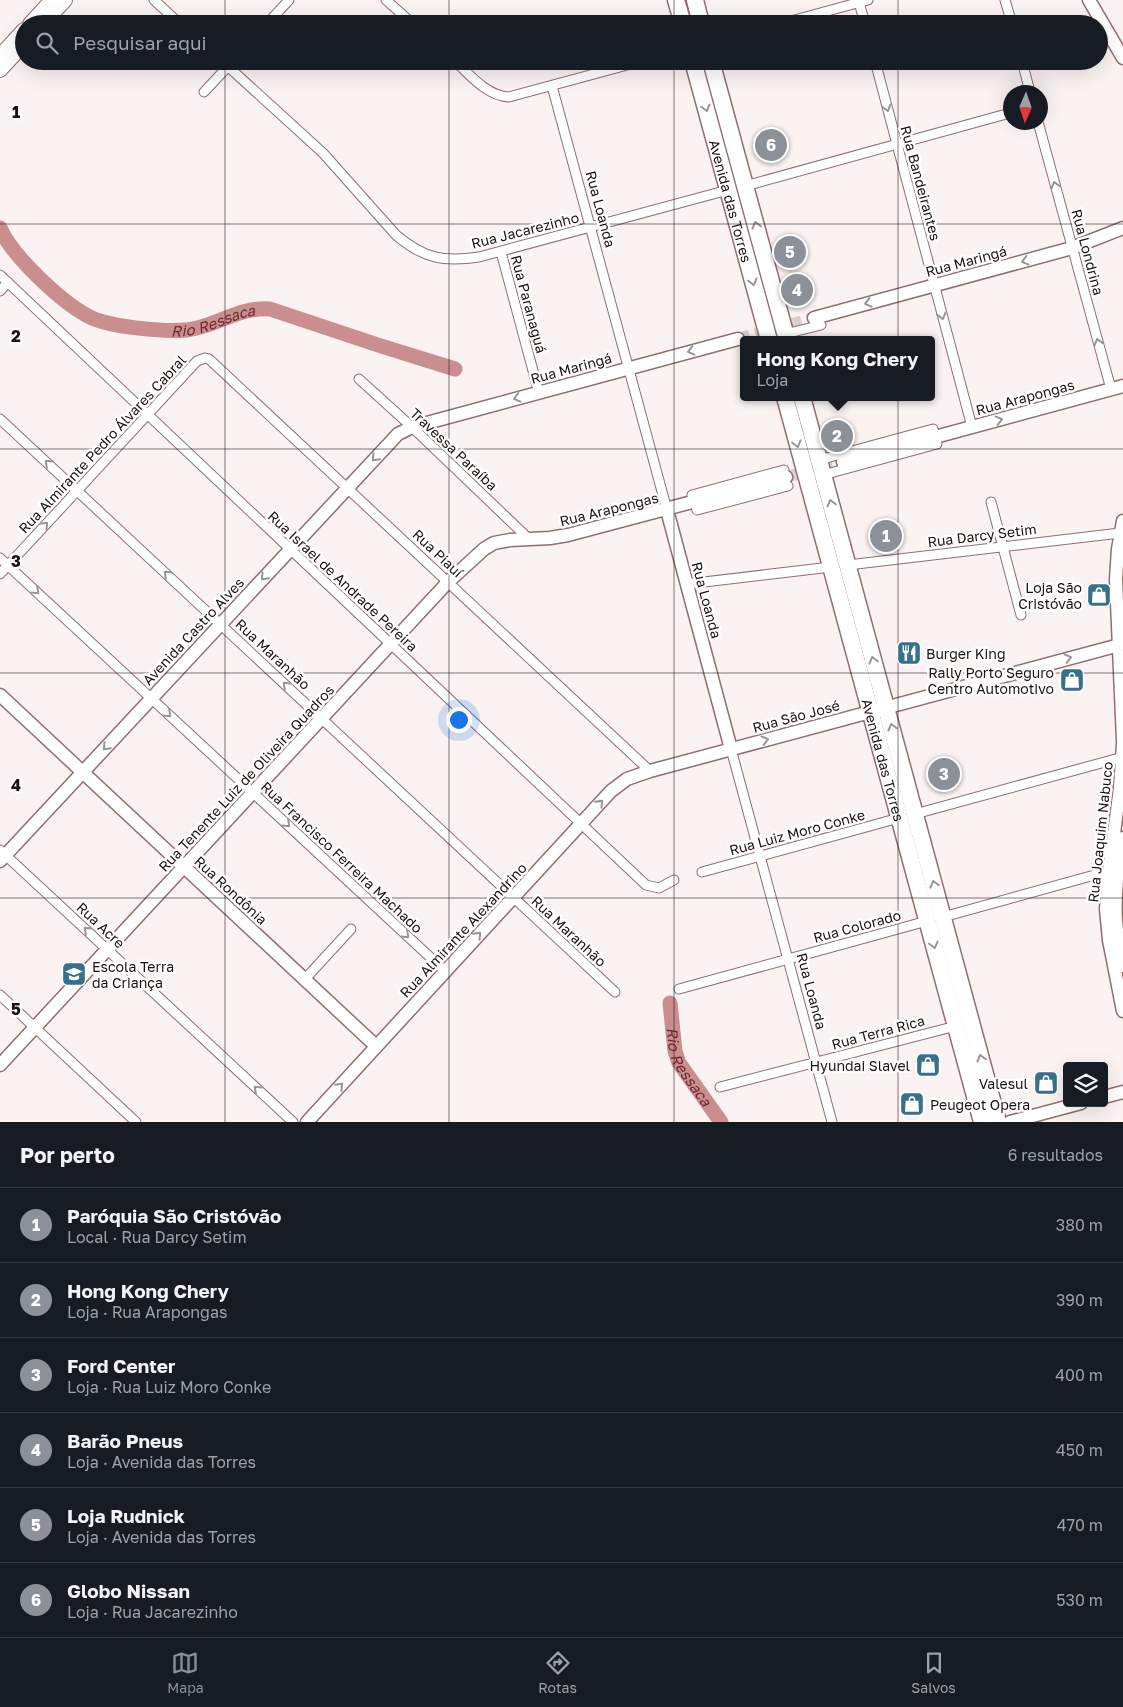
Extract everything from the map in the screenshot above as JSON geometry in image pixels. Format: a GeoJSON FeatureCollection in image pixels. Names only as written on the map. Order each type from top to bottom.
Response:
{"type":"FeatureCollection","features":[{"type":"Feature","properties":{"kind":"highway"},"geometry":{"type":"LineString","coordinates":[[676,0],[680,15]]}},
{"type":"Feature","properties":{"kind":"highway"},"geometry":{"type":"LineString","coordinates":[[695,0],[699,15]]}},
{"type":"Feature","properties":{"kind":"highway","name":"Avenida das Torres"},"geometry":{"type":"LineString","coordinates":[[695,70],[768,336]]}},
{"type":"Feature","properties":{"kind":"highway","name":"Avenida das Torres"},"geometry":{"type":"LineString","coordinates":[[713,70],[786,336]]}},
{"type":"Feature","properties":{"kind":"highway","name":"Avenida das Torres"},"geometry":{"type":"LineString","coordinates":[[785,401],[870,712],[907,816]]}},
{"type":"Feature","properties":{"kind":"highway","name":"Avenida das Torres"},"geometry":{"type":"LineString","coordinates":[[803,401],[886,707],[907,816],[935,919],[998,1122]]}},
{"type":"Feature","properties":{"kind":"highway","name":"Avenida das Torres"},"geometry":{"type":"LineString","coordinates":[[935,919],[956,1026],[982,1122]]}},
{"type":"Feature","properties":{"kind":"main road"},"geometry":{"type":"LineString","coordinates":[[38,15],[52,0]]}},
{"type":"Feature","properties":{"kind":"main road"},"geometry":{"type":"LineString","coordinates":[[51,15],[65,0]]}},
{"type":"Feature","properties":{"kind":"main road"},"geometry":{"type":"LineString","coordinates":[[1089,0],[1098,15]]}},
{"type":"Feature","properties":{"kind":"main road"},"geometry":{"type":"LineString","coordinates":[[1108,32],[1123,58]]}},
{"type":"Feature","properties":{"kind":"main road"},"geometry":{"type":"LineString","coordinates":[[0,56],[15,40]]}},
{"type":"Feature","properties":{"kind":"main road"},"geometry":{"type":"LineString","coordinates":[[0,70],[15,54]]}},
{"type":"Feature","properties":{"kind":"main road","name":"Rua Maringá"},"geometry":{"type":"LineString","coordinates":[[817,321],[934,285],[1072,248],[1123,228]]}},
{"type":"Feature","properties":{"kind":"main road","name":"Rua Maringá"},"geometry":{"type":"LineString","coordinates":[[412,427],[738,338]]}},
{"type":"Feature","properties":{"kind":"main road","name":"Rua Arapongas"},"geometry":{"type":"LineString","coordinates":[[842,462],[1117,387]]}},
{"type":"Feature","properties":{"kind":"main road","name":"Avenida Castro Alves"},"geometry":{"type":"LineString","coordinates":[[2,855],[82,772],[393,438],[412,427]]}},
{"type":"Feature","properties":{"kind":"main road","name":"Rua Arapongas"},"geometry":{"type":"LineString","coordinates":[[530,540],[568,535],[786,478]]}},
{"type":"Feature","properties":{"kind":"main road","name":"Rua Loanda"},"geometry":{"type":"LineString","coordinates":[[667,510],[731,749]]}},
{"type":"Feature","properties":{"kind":"main road","name":"Rua Joaquim Nabuco"},"geometry":{"type":"LineString","coordinates":[[1122,527],[1116,579],[1121,644],[1123,757],[1106,894],[1107,924],[1113,965],[1123,1011]]}},
{"type":"Feature","properties":{"kind":"main road","name":"Rua Tenente Luiz de Oliveira Quadros"},"geometry":{"type":"LineString","coordinates":[[0,1065],[448,582],[489,546],[502,541],[530,540]]}},
{"type":"Feature","properties":{"kind":"main road","name":"Rua São José"},"geometry":{"type":"LineString","coordinates":[[650,771],[1121,644]]}},
{"type":"Feature","properties":{"kind":"main road","name":"Rua Rondônia"},"geometry":{"type":"LineString","coordinates":[[0,695],[376,1046]]}},
{"type":"Feature","properties":{"kind":"main road","name":"Rua Almirante Alexandrino"},"geometry":{"type":"LineString","coordinates":[[307,1122],[618,785],[650,771]]}},
{"type":"Feature","properties":{"kind":"main road","name":"Rua Joaquim Nabuco"},"geometry":{"type":"LineString","coordinates":[[1122,959],[1117,935],[1115,906],[1123,838]]}},
{"type":"Feature","properties":{"kind":"main road"},"geometry":{"type":"LineString","coordinates":[[1108,1096],[1123,1092]]}},
{"type":"Feature","properties":{"kind":"main road"},"geometry":{"type":"LineString","coordinates":[[1010,1122],[1066,1107]]}},
{"type":"Feature","properties":{"kind":"street"},"geometry":{"type":"LineString","coordinates":[[154,0],[170,15]]}},
{"type":"Feature","properties":{"kind":"street"},"geometry":{"type":"LineString","coordinates":[[275,15],[289,0]]}},
{"type":"Feature","properties":{"kind":"street"},"geometry":{"type":"LineString","coordinates":[[386,0],[403,15]]}},
{"type":"Feature","properties":{"kind":"street"},"geometry":{"type":"LineString","coordinates":[[1005,0],[1009,15]]}},
{"type":"Feature","properties":{"kind":"street"},"geometry":{"type":"LineString","coordinates":[[813,15],[864,1],[865,15]]}},
{"type":"Feature","properties":{"kind":"street"},"geometry":{"type":"LineString","coordinates":[[204,92],[221,70]]}},
{"type":"Feature","properties":{"kind":"street","name":"Rua Jacarezinho"},"geometry":{"type":"LineString","coordinates":[[234,70],[323,153],[396,235],[418,251],[430,256],[443,259],[467,259],[501,252],[728,190]]}},
{"type":"Feature","properties":{"kind":"street"},"geometry":{"type":"LineString","coordinates":[[465,70],[490,93],[499,97],[509,97],[610,70]]}},
{"type":"Feature","properties":{"kind":"street","name":"Rua Bandeirantes"},"geometry":{"type":"LineString","coordinates":[[877,70],[972,427]]}},
{"type":"Feature","properties":{"kind":"street"},"geometry":{"type":"LineString","coordinates":[[1024,70],[1028,85]]}},
{"type":"Feature","properties":{"kind":"street","name":"Rua Loanda"},"geometry":{"type":"LineString","coordinates":[[552,86],[667,510]]}},
{"type":"Feature","properties":{"kind":"street"},"geometry":{"type":"LineString","coordinates":[[745,186],[1003,115]]}},
{"type":"Feature","properties":{"kind":"street","name":"Rua Londrina"},"geometry":{"type":"LineString","coordinates":[[1040,130],[1072,248],[1117,387]]}},
{"type":"Feature","properties":{"kind":"street","name":"Rua Paranaguá"},"geometry":{"type":"LineString","coordinates":[[501,252],[539,392]]}},
{"type":"Feature","properties":{"kind":"street","name":"Rua Israel de Andrade Pereira"},"geometry":{"type":"LineString","coordinates":[[0,275],[646,885],[659,888],[674,880]]}},
{"type":"Feature","properties":{"kind":"street"},"geometry":{"type":"LineString","coordinates":[[0,291],[8,282]]}},
{"type":"Feature","properties":{"kind":"street"},"geometry":{"type":"LineString","coordinates":[[788,336],[817,321]]}},
{"type":"Feature","properties":{"kind":"street","name":"Rua Almirante Pedro Álvares Cabral"},"geometry":{"type":"LineString","coordinates":[[0,574],[198,361],[205,358]]}},
{"type":"Feature","properties":{"kind":"street","name":"Rua Piauí"},"geometry":{"type":"LineString","coordinates":[[205,358],[213,362],[650,771]]}},
{"type":"Feature","properties":{"kind":"street","name":"Travessa Paraíba"},"geometry":{"type":"LineString","coordinates":[[359,379],[530,540]]}},
{"type":"Feature","properties":{"kind":"street","name":"Rua Maranhão"},"geometry":{"type":"LineString","coordinates":[[0,418],[615,992]]}},
{"type":"Feature","properties":{"kind":"street","name":"Rua Arapongas"},"geometry":{"type":"LineString","coordinates":[[933,429],[937,444],[821,467],[933,429]]}},
{"type":"Feature","properties":{"kind":"street"},"geometry":{"type":"LineString","coordinates":[[991,502],[1021,615]]}},
{"type":"Feature","properties":{"kind":"street","name":"Rua Darcy Setim"},"geometry":{"type":"LineString","coordinates":[[848,565],[1003,547],[1122,527]]}},
{"type":"Feature","properties":{"kind":"street","name":"Rua Francisco Ferreira Machado"},"geometry":{"type":"LineString","coordinates":[[0,558],[445,971]]}},
{"type":"Feature","properties":{"kind":"street"},"geometry":{"type":"LineString","coordinates":[[687,584],[831,566]]}},
{"type":"Feature","properties":{"kind":"street","name":"Rua Loanda"},"geometry":{"type":"LineString","coordinates":[[731,749],[832,1122]]}},
{"type":"Feature","properties":{"kind":"street","name":"Rua Luiz Moro Conke"},"geometry":{"type":"LineString","coordinates":[[702,872],[1123,757]]}},
{"type":"Feature","properties":{"kind":"street","name":"Rua Acre"},"geometry":{"type":"LineString","coordinates":[[2,855],[293,1122]]}},
{"type":"Feature","properties":{"kind":"street","name":"Rua Colorado"},"geometry":{"type":"LineString","coordinates":[[679,989],[1109,871]]}},
{"type":"Feature","properties":{"kind":"street"},"geometry":{"type":"LineString","coordinates":[[304,979],[350,929]]}},
{"type":"Feature","properties":{"kind":"street"},"geometry":{"type":"LineString","coordinates":[[0,995],[136,1122]]}},
{"type":"Feature","properties":{"kind":"street","name":"Rua Terra Rica"},"geometry":{"type":"LineString","coordinates":[[720,1087],[956,1026]]}},
{"type":"Feature","properties":{"kind":"waterway","name":"Rio Ressaca"},"geometry":{"type":"LineString","coordinates":[[0,228],[16,252],[40,279],[80,312],[101,321],[138,328],[186,330],[207,325],[246,311],[270,309],[455,369]]}},
{"type":"Feature","properties":{"kind":"waterway","name":"Rio Ressaca"},"geometry":{"type":"LineString","coordinates":[[670,1003],[675,1051],[679,1063],[721,1122]]}},
{"type":"Feature","properties":{"kind":"tunnel"},"geometry":{"type":"LineString","coordinates":[[749,336],[814,318]]}},
{"type":"Feature","properties":{"kind":"tunnel"},"geometry":{"type":"LineString","coordinates":[[786,477],[843,462]]}},
{"type":"Feature","properties":{"kind":"place","name":"Globo Nissan"},"geometry":{"type":"Point","coordinates":[771,145]}},
{"type":"Feature","properties":{"kind":"place","name":"Loja Rudnick"},"geometry":{"type":"Point","coordinates":[790,252]}},
{"type":"Feature","properties":{"kind":"place","name":"Barão Pneus"},"geometry":{"type":"Point","coordinates":[797,290]}},
{"type":"Feature","properties":{"kind":"place","name":"Hong Kong Chery"},"geometry":{"type":"Point","coordinates":[837,436]}},
{"type":"Feature","properties":{"kind":"place","name":"Paróquia São Cristóvão"},"geometry":{"type":"Point","coordinates":[886,536]}},
{"type":"Feature","properties":{"kind":"place","name":"Loja São Cristóvão"},"geometry":{"type":"Point","coordinates":[1099,595]}},
{"type":"Feature","properties":{"kind":"place","name":"Burger King"},"geometry":{"type":"Point","coordinates":[909,653]}},
{"type":"Feature","properties":{"kind":"place","name":"Rally Porto Seguro Centro Automotivo"},"geometry":{"type":"Point","coordinates":[1072,680]}},
{"type":"Feature","properties":{"kind":"place","name":"Ford Center"},"geometry":{"type":"Point","coordinates":[944,774]}},
{"type":"Feature","properties":{"kind":"place","name":"Escola Terra da Criança"},"geometry":{"type":"Point","coordinates":[74,974]}},
{"type":"Feature","properties":{"kind":"place","name":"Hyundai Slavel"},"geometry":{"type":"Point","coordinates":[928,1065]}},
{"type":"Feature","properties":{"kind":"place","name":"Valesul"},"geometry":{"type":"Point","coordinates":[1046,1083]}},
{"type":"Feature","properties":{"kind":"place","name":"Peugeot Opera"},"geometry":{"type":"Point","coordinates":[912,1104]}}]}
